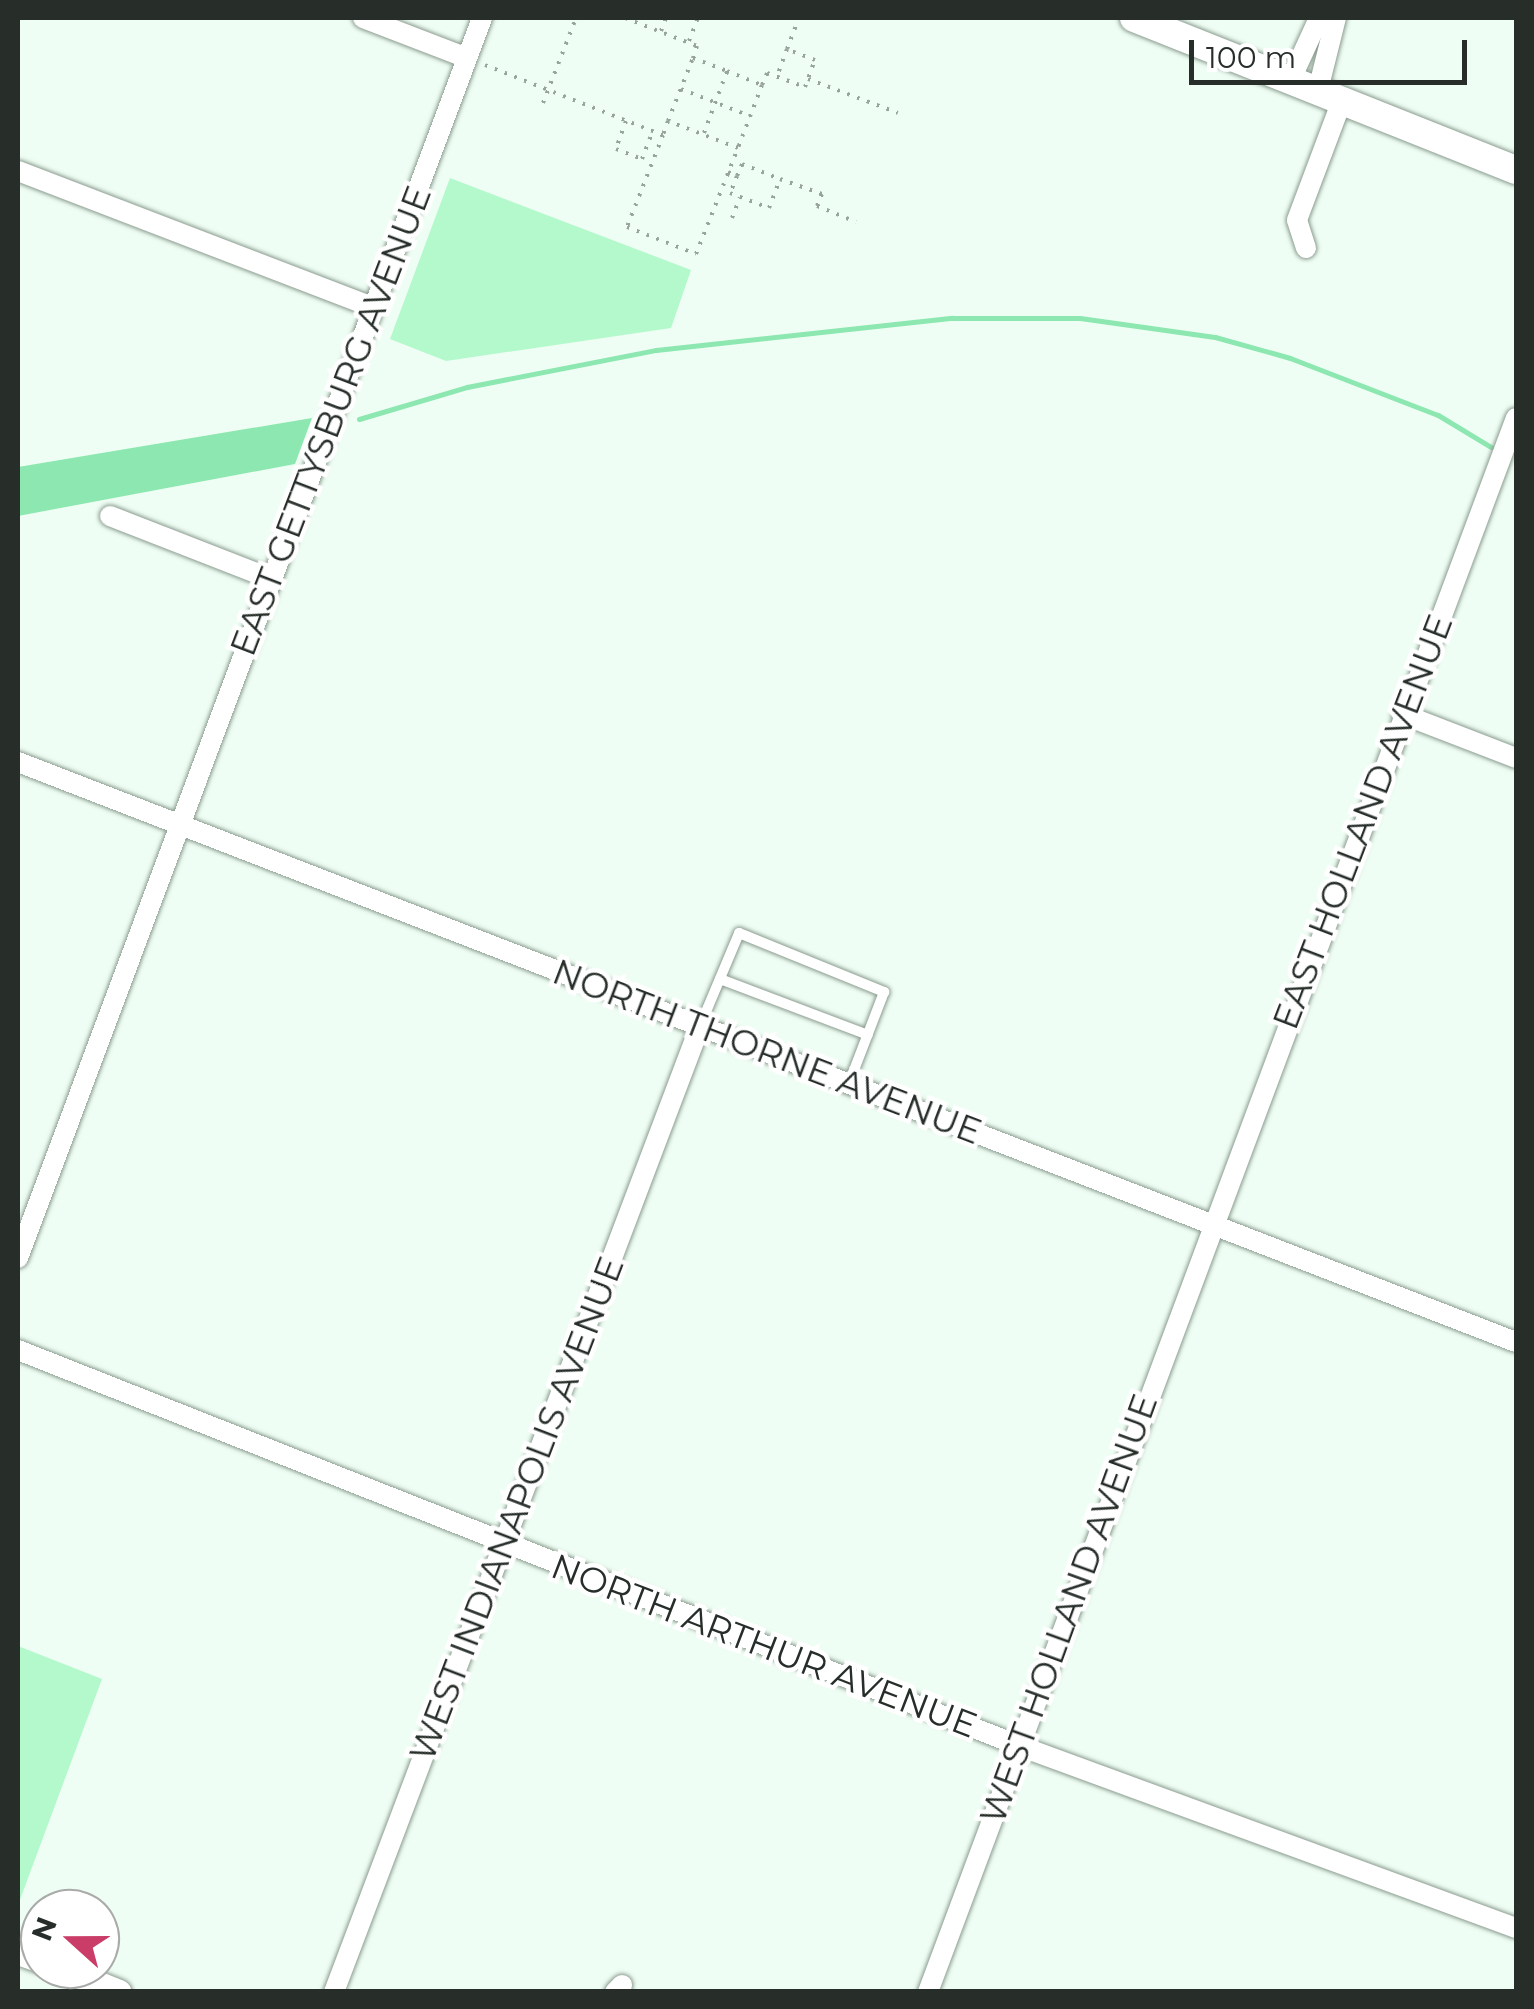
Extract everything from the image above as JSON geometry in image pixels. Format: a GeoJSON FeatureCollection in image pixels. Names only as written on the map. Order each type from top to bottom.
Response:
{"type":"FeatureCollection","features":[{"type":"Feature","properties":{"kind":"main road"},"geometry":{"type":"LineString","coordinates":[[1134,18],[1516,170]]}},
{"type":"Feature","properties":{"kind":"street"},"geometry":{"type":"LineString","coordinates":[[363,18],[467,58]]}},
{"type":"Feature","properties":{"kind":"street","name":"EAST GETTYSBURG AVENUE"},"geometry":{"type":"LineString","coordinates":[[18,1258],[482,18]]}},
{"type":"Feature","properties":{"kind":"street"},"geometry":{"type":"LineString","coordinates":[[1306,248],[1298,220],[1317,90],[1320,18]]}},
{"type":"Feature","properties":{"kind":"street"},"geometry":{"type":"LineString","coordinates":[[1317,90],[1336,18]]}},
{"type":"Feature","properties":{"kind":"street"},"geometry":{"type":"LineString","coordinates":[[18,171],[374,308]]}},
{"type":"Feature","properties":{"kind":"street","name":"EAST HOLLAND AVENUE"},"geometry":{"type":"LineString","coordinates":[[1212,1226],[1516,418]]}},
{"type":"Feature","properties":{"kind":"street"},"geometry":{"type":"LineString","coordinates":[[110,516],[272,579]]}},
{"type":"Feature","properties":{"kind":"street"},"geometry":{"type":"LineString","coordinates":[[1402,714],[1516,758]]}},
{"type":"Feature","properties":{"kind":"street","name":"NORTH THORNE AVENUE"},"geometry":{"type":"LineString","coordinates":[[18,762],[1516,1342]]}},
{"type":"Feature","properties":{"kind":"street","name":"WEST INDIANAPOLIS AVENUE"},"geometry":{"type":"LineString","coordinates":[[334,1992],[700,1026]]}},
{"type":"Feature","properties":{"kind":"street","name":"WEST HOLLAND AVENUE"},"geometry":{"type":"LineString","coordinates":[[928,1992],[1212,1226]]}},
{"type":"Feature","properties":{"kind":"street","name":"NORTH ARTHUR AVENUE"},"geometry":{"type":"LineString","coordinates":[[18,1350],[1017,1745],[1516,1928]]}},
{"type":"Feature","properties":{"kind":"lane"},"geometry":{"type":"LineString","coordinates":[[700,1026],[739,933],[884,992],[849,1084]]}},
{"type":"Feature","properties":{"kind":"lane"},"geometry":{"type":"LineString","coordinates":[[720,979],[868,1036]]}},
{"type":"Feature","properties":{"kind":"path"},"geometry":{"type":"LineString","coordinates":[[543,103],[576,18]]}},
{"type":"Feature","properties":{"kind":"path"},"geometry":{"type":"LineString","coordinates":[[625,18],[698,46],[628,227],[696,254],[767,73],[805,88],[816,60],[787,49]]}},
{"type":"Feature","properties":{"kind":"path"},"geometry":{"type":"LineString","coordinates":[[660,31],[666,18]]}},
{"type":"Feature","properties":{"kind":"path"},"geometry":{"type":"LineString","coordinates":[[688,42],[698,18]]}},
{"type":"Feature","properties":{"kind":"path"},"geometry":{"type":"LineString","coordinates":[[776,76],[800,18]]}},
{"type":"Feature","properties":{"kind":"path"},"geometry":{"type":"LineString","coordinates":[[467,58],[663,135]]}},
{"type":"Feature","properties":{"kind":"path"},"geometry":{"type":"LineString","coordinates":[[692,58],[762,85]]}},
{"type":"Feature","properties":{"kind":"path"},"geometry":{"type":"LineString","coordinates":[[703,134],[727,72]]}},
{"type":"Feature","properties":{"kind":"path"},"geometry":{"type":"LineString","coordinates":[[808,79],[898,114]]}},
{"type":"Feature","properties":{"kind":"path"},"geometry":{"type":"LineString","coordinates":[[681,89],[750,116]]}},
{"type":"Feature","properties":{"kind":"path"},"geometry":{"type":"LineString","coordinates":[[626,121],[616,148],[642,159],[653,131]]}},
{"type":"Feature","properties":{"kind":"path"},"geometry":{"type":"LineString","coordinates":[[668,121],[738,148]]}},
{"type":"Feature","properties":{"kind":"path"},"geometry":{"type":"LineString","coordinates":[[780,179],[768,208],[730,193],[742,164],[822,194],[817,206],[856,222]]}},
{"type":"Feature","properties":{"kind":"path"},"geometry":{"type":"LineString","coordinates":[[728,172],[738,176]]}},
{"type":"Feature","properties":{"kind":"path"},"geometry":{"type":"LineString","coordinates":[[732,218],[740,197]]}},
{"type":"Feature","properties":{"kind":"shaded area"},"geometry":{"type":"Polygon","coordinates":[[[450,178],[691,270],[671,328],[446,361],[390,339],[450,178]]]}},
{"type":"Feature","properties":{"kind":"shaded area"},"geometry":{"type":"Polygon","coordinates":[[[312,418],[295,464],[18,516],[18,467],[312,418]]]}},
{"type":"Feature","properties":{"kind":"shaded area"},"geometry":{"type":"Polygon","coordinates":[[[18,1646],[102,1679],[24,1889],[20,1889],[18,1905],[18,1646]]]}},
{"type":"Feature","properties":{"kind":"waterway"},"geometry":{"type":"LineString","coordinates":[[359,419],[467,387],[656,350],[952,318],[1080,318],[1215,337],[1290,358],[1438,415],[1491,447]]}}]}
